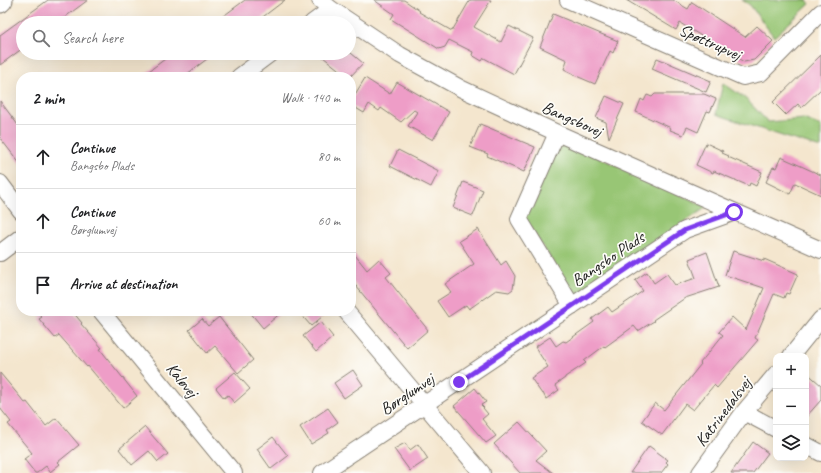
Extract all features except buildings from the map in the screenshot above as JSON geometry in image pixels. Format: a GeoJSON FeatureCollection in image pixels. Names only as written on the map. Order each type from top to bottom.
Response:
{"type":"FeatureCollection","features":[{"type":"Feature","properties":{"kind":"street","name":"Spøttrupvej"},"geometry":{"type":"LineString","coordinates":[[568,0],[742,76],[761,73],[821,12]]}},
{"type":"Feature","properties":{"kind":"street"},"geometry":{"type":"LineString","coordinates":[[317,16],[325,4]]}},
{"type":"Feature","properties":{"kind":"street","name":"Bangsbovej"},"geometry":{"type":"LineString","coordinates":[[325,4],[343,16]]}},
{"type":"Feature","properties":{"kind":"street","name":"Bangsbovej"},"geometry":{"type":"LineString","coordinates":[[356,25],[400,55],[462,89],[557,133],[821,250]]}},
{"type":"Feature","properties":{"kind":"street"},"geometry":{"type":"LineString","coordinates":[[246,72],[262,60]]}},
{"type":"Feature","properties":{"kind":"street","name":"Bangsbo Plads"},"geometry":{"type":"LineString","coordinates":[[557,133],[519,219],[572,306],[685,230],[734,212]]}},
{"type":"Feature","properties":{"kind":"street"},"geometry":{"type":"LineString","coordinates":[[0,183],[16,204]]}},
{"type":"Feature","properties":{"kind":"street"},"geometry":{"type":"LineString","coordinates":[[0,253],[16,241]]}},
{"type":"Feature","properties":{"kind":"street","name":"Børglumvej"},"geometry":{"type":"LineString","coordinates":[[322,473],[572,306]]}},
{"type":"Feature","properties":{"kind":"street","name":"Kaløvej"},"geometry":{"type":"LineString","coordinates":[[106,316],[234,473]]}},
{"type":"Feature","properties":{"kind":"street"},"geometry":{"type":"LineString","coordinates":[[350,316],[397,371],[424,406],[482,473]]}},
{"type":"Feature","properties":{"kind":"street"},"geometry":{"type":"LineString","coordinates":[[793,353],[821,319]]}},
{"type":"Feature","properties":{"kind":"street","name":"Katrinedalsvej"},"geometry":{"type":"LineString","coordinates":[[700,473],[744,412],[773,378]]}},
{"type":"Feature","properties":{"kind":"street"},"geometry":{"type":"LineString","coordinates":[[744,412],[773,427]]}},
{"type":"Feature","properties":{"kind":"street"},"geometry":{"type":"LineString","coordinates":[[809,447],[821,453]]}},
{"type":"Feature","properties":{"kind":"green space"},"geometry":{"type":"Polygon","coordinates":[[[742,0],[807,0],[810,4],[774,37],[750,5],[742,0]]]}},
{"type":"Feature","properties":{"kind":"green space"},"geometry":{"type":"Polygon","coordinates":[[[723,83],[746,99],[768,122],[804,119],[821,126],[821,148],[716,114],[723,83]]]}},
{"type":"Feature","properties":{"kind":"green space"},"geometry":{"type":"Polygon","coordinates":[[[559,139],[707,207],[575,296],[524,218],[559,139]]]}},
{"type":"Feature","properties":{"kind":"route"},"geometry":{"type":"LineString","coordinates":[[459,382],[685,230],[734,212]]}}]}
